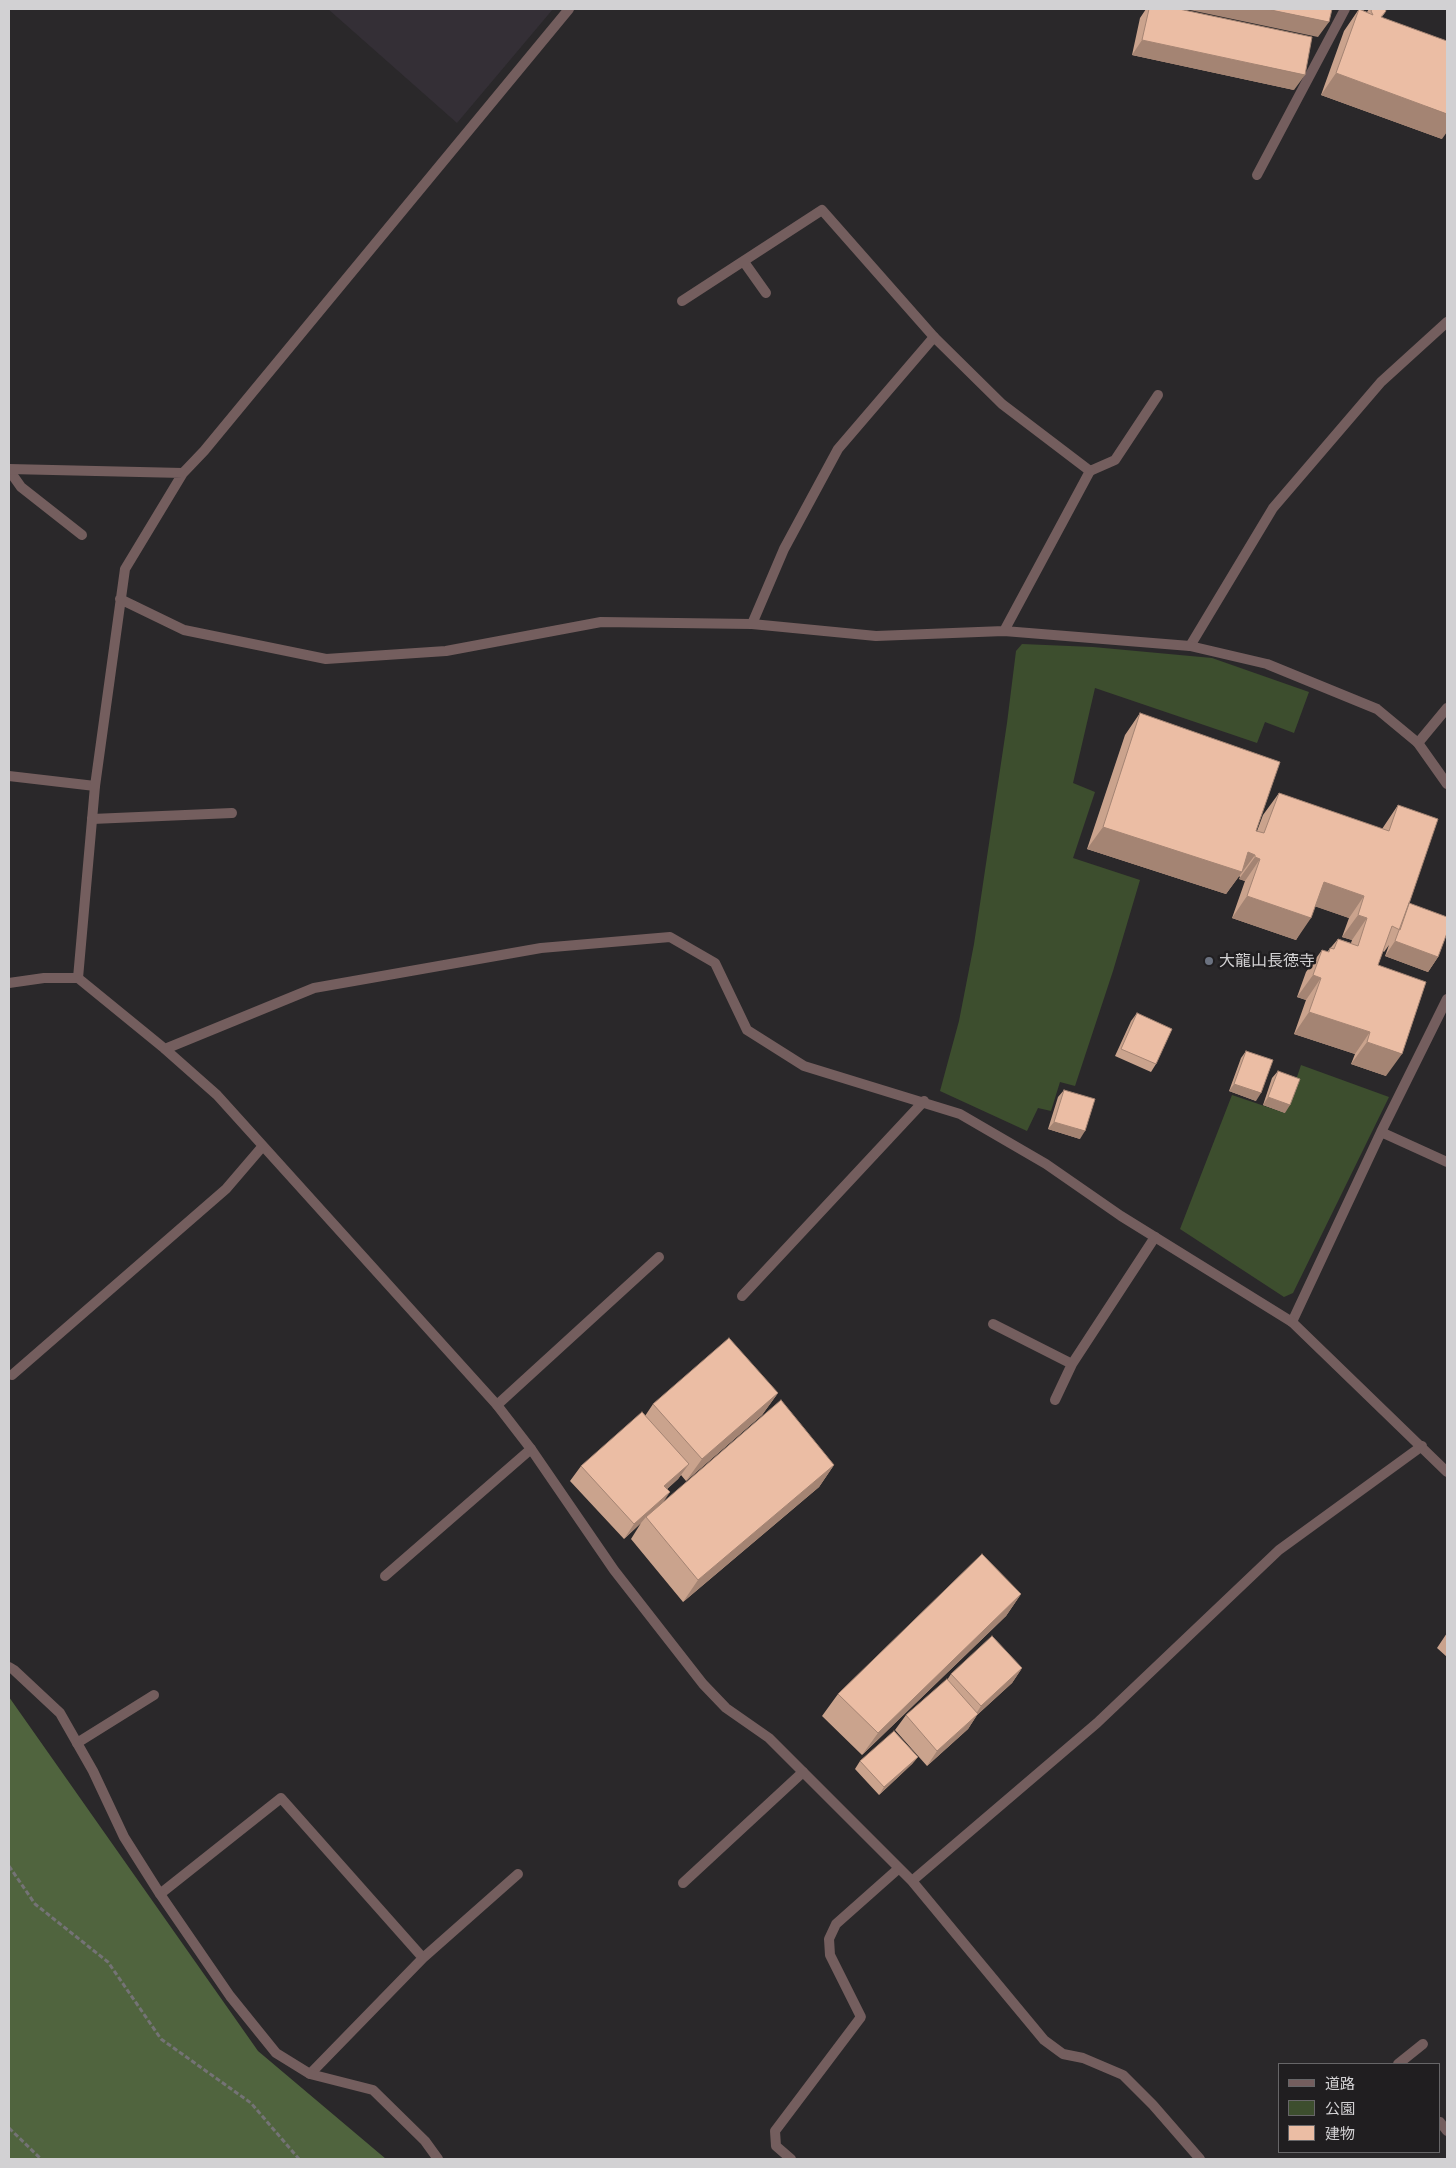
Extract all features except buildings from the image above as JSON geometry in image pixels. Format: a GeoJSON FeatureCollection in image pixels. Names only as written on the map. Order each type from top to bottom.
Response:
{"type":"FeatureCollection","features":[{"type":"Feature","properties":{"kind":"street"},"geometry":{"type":"LineString","coordinates":[[78,978],[95,786],[125,569],[183,473],[210,444],[569,9]]}},
{"type":"Feature","properties":{"kind":"street"},"geometry":{"type":"LineString","coordinates":[[1257,175],[1345,9]]}},
{"type":"Feature","properties":{"kind":"street"},"geometry":{"type":"LineString","coordinates":[[682,301],[822,210],[934,337],[1002,404],[1090,471]]}},
{"type":"Feature","properties":{"kind":"street"},"geometry":{"type":"LineString","coordinates":[[744,262],[766,293]]}},
{"type":"Feature","properties":{"kind":"street"},"geometry":{"type":"LineString","coordinates":[[1190,646],[1273,508],[1381,382],[1447,322]]}},
{"type":"Feature","properties":{"kind":"street"},"geometry":{"type":"LineString","coordinates":[[752,624],[784,549],[838,449],[934,337]]}},
{"type":"Feature","properties":{"kind":"street"},"geometry":{"type":"LineString","coordinates":[[1004,631],[1090,471],[1115,460],[1158,394]]}},
{"type":"Feature","properties":{"kind":"street"},"geometry":{"type":"LineString","coordinates":[[9,469],[183,473]]}},
{"type":"Feature","properties":{"kind":"street"},"geometry":{"type":"LineString","coordinates":[[9,469],[21,487],[82,535]]}},
{"type":"Feature","properties":{"kind":"street"},"geometry":{"type":"LineString","coordinates":[[120,599],[184,630],[326,659],[446,651],[601,622],[752,624],[876,636],[1004,631],[1190,646],[1267,664],[1378,709],[1418,743],[1447,784]]}},
{"type":"Feature","properties":{"kind":"street"},"geometry":{"type":"LineString","coordinates":[[1418,743],[1447,708]]}},
{"type":"Feature","properties":{"kind":"street"},"geometry":{"type":"LineString","coordinates":[[9,776],[95,786]]}},
{"type":"Feature","properties":{"kind":"street"},"geometry":{"type":"LineString","coordinates":[[92,819],[232,813]]}},
{"type":"Feature","properties":{"kind":"street"},"geometry":{"type":"LineString","coordinates":[[165,1049],[314,988],[541,948],[670,937],[715,963],[747,1030],[804,1066],[924,1101],[960,1114],[1046,1164],[1155,1237],[1292,1322],[1447,1472]]}},
{"type":"Feature","properties":{"kind":"street"},"geometry":{"type":"LineString","coordinates":[[9,983],[44,978],[78,978],[165,1049],[217,1095],[262,1147],[370,1263],[472,1380],[497,1405],[531,1449],[614,1570],[703,1684],[726,1708],[769,1738],[912,1881],[1044,2040],[1063,2054],[1083,2058],[1123,2075],[1153,2105],[1200,2159]]}},
{"type":"Feature","properties":{"kind":"street"},"geometry":{"type":"LineString","coordinates":[[1292,1322],[1381,1132],[1447,999]]}},
{"type":"Feature","properties":{"kind":"street"},"geometry":{"type":"LineString","coordinates":[[742,1296],[924,1101]]}},
{"type":"Feature","properties":{"kind":"street"},"geometry":{"type":"LineString","coordinates":[[1381,1132],[1447,1162]]}},
{"type":"Feature","properties":{"kind":"street"},"geometry":{"type":"LineString","coordinates":[[12,1375],[226,1189],[262,1147]]}},
{"type":"Feature","properties":{"kind":"street"},"geometry":{"type":"LineString","coordinates":[[1055,1400],[1072,1364],[1155,1237]]}},
{"type":"Feature","properties":{"kind":"street"},"geometry":{"type":"LineString","coordinates":[[497,1405],[659,1257]]}},
{"type":"Feature","properties":{"kind":"street"},"geometry":{"type":"LineString","coordinates":[[993,1324],[1072,1364]]}},
{"type":"Feature","properties":{"kind":"street"},"geometry":{"type":"LineString","coordinates":[[912,1881],[1097,1723],[1279,1550],[1422,1446]]}},
{"type":"Feature","properties":{"kind":"street"},"geometry":{"type":"LineString","coordinates":[[386,1576],[531,1449]]}},
{"type":"Feature","properties":{"kind":"street"},"geometry":{"type":"LineString","coordinates":[[9,1667],[60,1713],[124,1837],[160,1894],[230,1996],[276,2053],[310,2074],[373,2090],[425,2141],[438,2159]]}},
{"type":"Feature","properties":{"kind":"street"},"geometry":{"type":"LineString","coordinates":[[77,1743],[154,1695]]}},
{"type":"Feature","properties":{"kind":"street"},"geometry":{"type":"LineString","coordinates":[[683,1883],[803,1772]]}},
{"type":"Feature","properties":{"kind":"street"},"geometry":{"type":"LineString","coordinates":[[160,1894],[281,1798],[423,1958]]}},
{"type":"Feature","properties":{"kind":"street"},"geometry":{"type":"LineString","coordinates":[[791,2159],[776,2146],[775,2131],[861,2018],[830,1955],[829,1939],[836,1924],[898,1869]]}},
{"type":"Feature","properties":{"kind":"street"},"geometry":{"type":"LineString","coordinates":[[310,2074],[423,1958],[518,1874]]}},
{"type":"Feature","properties":{"kind":"street"},"geometry":{"type":"LineString","coordinates":[[1399,2063],[1423,2044]]}},
{"type":"Feature","properties":{"kind":"path"},"geometry":{"type":"LineString","coordinates":[[9,1866],[35,1904],[108,1962],[161,2039],[252,2103],[299,2159]]}},
{"type":"Feature","properties":{"kind":"path"},"geometry":{"type":"LineString","coordinates":[[9,2128],[41,2159]]}},
{"type":"Feature","properties":{"kind":"shaded area"},"geometry":{"type":"Polygon","coordinates":[[[328,9],[553,9],[457,123],[328,9]]]}},
{"type":"Feature","properties":{"kind":"green space"},"geometry":{"type":"Polygon","coordinates":[[[1022,644],[1093,647],[1212,658],[1309,692],[1294,733],[1265,722],[1257,743],[1095,688],[1073,783],[1095,792],[1073,858],[1140,880],[1113,971],[1075,1086],[1060,1082],[1051,1111],[1038,1108],[1027,1131],[940,1091],[959,1021],[974,944],[1016,651],[1022,644]]]}},
{"type":"Feature","properties":{"kind":"green space"},"geometry":{"type":"Polygon","coordinates":[[[1301,1065],[1389,1097],[1293,1293],[1284,1297],[1180,1229],[1232,1095],[1285,1113],[1301,1065]]]}},
{"type":"Feature","properties":{"kind":"green space"},"geometry":{"type":"Polygon","coordinates":[[[9,1697],[258,2051],[386,2159],[9,2159],[9,1697]]]}},
{"type":"Feature","properties":{"kind":"place","name":"大龍山長徳寺"},"geometry":{"type":"Point","coordinates":[1209,961]}}]}
